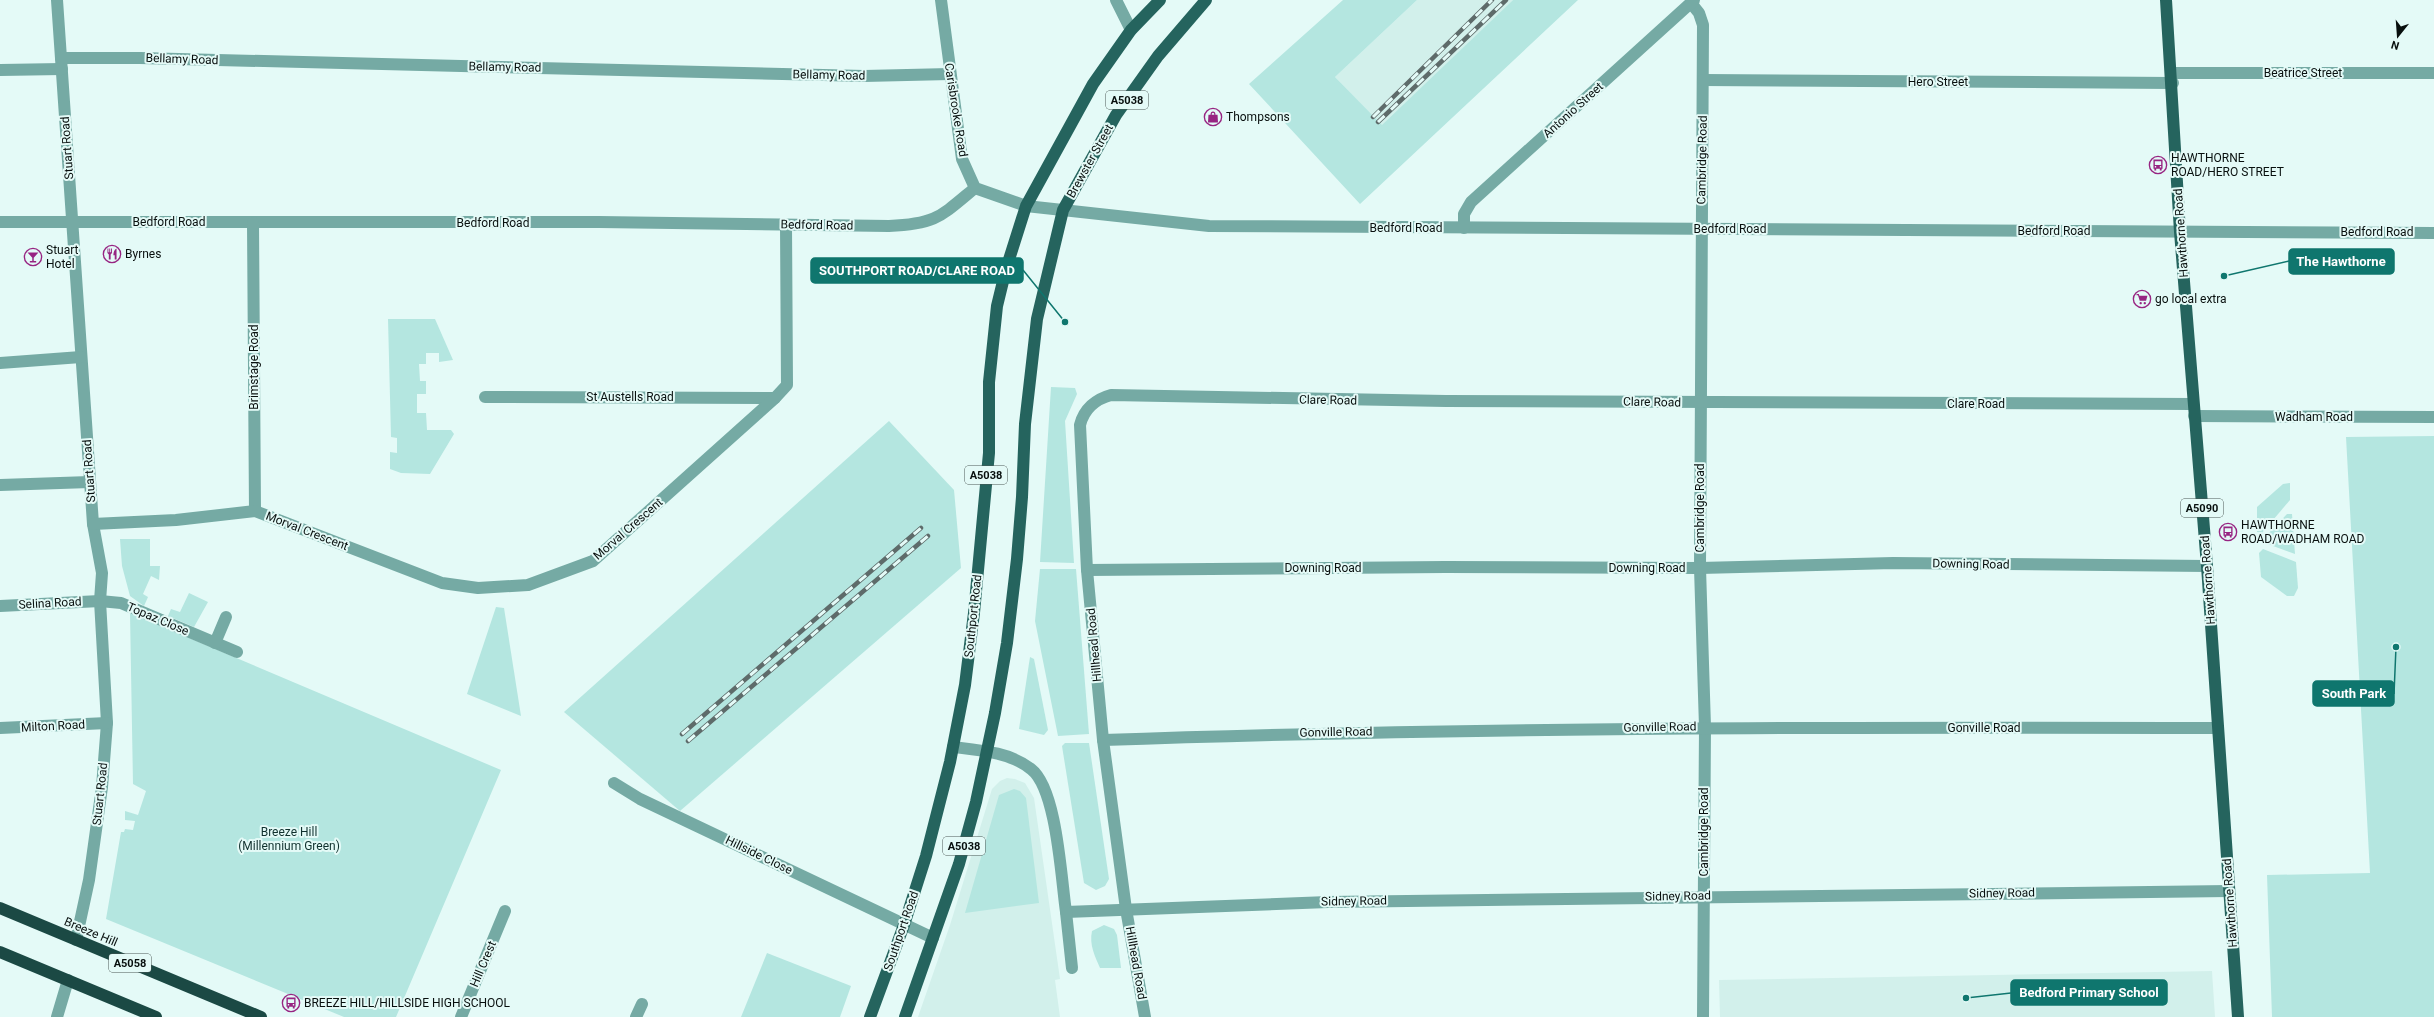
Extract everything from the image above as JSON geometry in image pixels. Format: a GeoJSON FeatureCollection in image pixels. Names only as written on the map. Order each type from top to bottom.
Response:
{"type":"FeatureCollection","features":[{"type":"Feature","properties":{"kind":"highway","name":"Breeze Hill"},"geometry":{"type":"LineString","coordinates":[[0,908],[261,1017]]}},
{"type":"Feature","properties":{"kind":"highway"},"geometry":{"type":"LineString","coordinates":[[0,952],[156,1017]]}},
{"type":"Feature","properties":{"kind":"main road","name":"A5038"},"geometry":{"type":"LineString","coordinates":[[1026,206],[1093,84],[1131,30],[1160,0]]}},
{"type":"Feature","properties":{"kind":"main road","name":"Brewster Street"},"geometry":{"type":"LineString","coordinates":[[1063,210],[1116,115],[1158,56],[1206,0]]}},
{"type":"Feature","properties":{"kind":"main road","name":"Hawthorne Road"},"geometry":{"type":"LineString","coordinates":[[2166,0],[2172,78],[2180,232],[2193,410],[2207,566],[2238,1017]]}},
{"type":"Feature","properties":{"kind":"main road","name":"Southport Road"},"geometry":{"type":"LineString","coordinates":[[870,1017],[904,925],[926,856],[953,747],[965,685],[974,613],[989,453],[989,382],[996,306],[1026,206]]}},
{"type":"Feature","properties":{"kind":"main road","name":"A5038"},"geometry":{"type":"LineString","coordinates":[[905,1017],[961,857],[976,802],[986,751],[1007,643],[1022,497],[1025,424],[1037,319],[1063,210]]}},
{"type":"Feature","properties":{"kind":"street","name":"Stuart Road"},"geometry":{"type":"LineString","coordinates":[[57,0],[93,524],[102,573],[100,601],[107,723],[102,787],[89,880],[76,940]]}},
{"type":"Feature","properties":{"kind":"street","name":"Carisbrooke Road"},"geometry":{"type":"LineString","coordinates":[[941,0],[962,159],[975,188]]}},
{"type":"Feature","properties":{"kind":"street"},"geometry":{"type":"LineString","coordinates":[[1116,0],[1131,30]]}},
{"type":"Feature","properties":{"kind":"street","name":"Cambridge Road"},"geometry":{"type":"LineString","coordinates":[[1687,3],[1699,13],[1703,25],[1700,568],[1705,727],[1703,1017]]}},
{"type":"Feature","properties":{"kind":"street","name":"Antonio Street"},"geometry":{"type":"LineString","coordinates":[[1464,228],[1464,214],[1471,202],[1687,3]]}},
{"type":"Feature","properties":{"kind":"street","name":"Bellamy Road"},"geometry":{"type":"LineString","coordinates":[[0,70],[61,63],[592,68],[864,76],[950,74]]}},
{"type":"Feature","properties":{"kind":"street","name":"Beatrice Street"},"geometry":{"type":"LineString","coordinates":[[2172,78],[2434,73]]}},
{"type":"Feature","properties":{"kind":"street","name":"Hero Street"},"geometry":{"type":"LineString","coordinates":[[1703,80],[2172,78]]}},
{"type":"Feature","properties":{"kind":"street"},"geometry":{"type":"LineString","coordinates":[[975,188],[1026,206]]}},
{"type":"Feature","properties":{"kind":"street","name":"Bedford Road"},"geometry":{"type":"LineString","coordinates":[[0,222],[599,222],[786,225],[916,225],[937,219],[975,188]]}},
{"type":"Feature","properties":{"kind":"street","name":"Bedford Road"},"geometry":{"type":"LineString","coordinates":[[1026,206],[1209,226],[2180,232],[2434,232]]}},
{"type":"Feature","properties":{"kind":"street","name":"Brimstage Road"},"geometry":{"type":"LineString","coordinates":[[253,223],[255,511]]}},
{"type":"Feature","properties":{"kind":"street","name":"Morval Crescent"},"geometry":{"type":"LineString","coordinates":[[93,524],[176,520],[255,511],[442,583],[478,588],[528,585],[593,561],[775,398],[787,385],[786,225]]}},
{"type":"Feature","properties":{"kind":"street"},"geometry":{"type":"LineString","coordinates":[[0,363],[81,357]]}},
{"type":"Feature","properties":{"kind":"street","name":"Clare Road"},"geometry":{"type":"LineString","coordinates":[[1111,395],[1332,400],[1701,403],[2193,410]]}},
{"type":"Feature","properties":{"kind":"street","name":"Hillhead Road"},"geometry":{"type":"LineString","coordinates":[[1111,395],[1092,404],[1082,416],[1080,425],[1087,570],[1102,740],[1126,909],[1145,1017]]}},
{"type":"Feature","properties":{"kind":"street","name":"St Austells Road"},"geometry":{"type":"LineString","coordinates":[[485,397],[775,398]]}},
{"type":"Feature","properties":{"kind":"street","name":"Wadham Road"},"geometry":{"type":"LineString","coordinates":[[2193,410],[2434,417]]}},
{"type":"Feature","properties":{"kind":"street"},"geometry":{"type":"LineString","coordinates":[[0,485],[90,482]]}},
{"type":"Feature","properties":{"kind":"street","name":"Downing Road"},"geometry":{"type":"LineString","coordinates":[[1087,570],[1445,567],[1700,568],[1893,563],[2207,566]]}},
{"type":"Feature","properties":{"kind":"street","name":"Selina Road"},"geometry":{"type":"LineString","coordinates":[[0,606],[100,601]]}},
{"type":"Feature","properties":{"kind":"street","name":"Topaz Close"},"geometry":{"type":"LineString","coordinates":[[100,601],[121,603],[237,652]]}},
{"type":"Feature","properties":{"kind":"street"},"geometry":{"type":"LineString","coordinates":[[215,643],[226,617]]}},
{"type":"Feature","properties":{"kind":"street","name":"Milton Road"},"geometry":{"type":"LineString","coordinates":[[0,728],[107,723]]}},
{"type":"Feature","properties":{"kind":"street","name":"Gonville Road"},"geometry":{"type":"LineString","coordinates":[[1102,740],[1330,732],[1705,727],[2218,728]]}},
{"type":"Feature","properties":{"kind":"street"},"geometry":{"type":"LineString","coordinates":[[953,747],[986,751],[1019,762],[1031,769],[1045,789],[1051,805],[1066,912],[1072,968]]}},
{"type":"Feature","properties":{"kind":"street","name":"Hillside Close"},"geometry":{"type":"LineString","coordinates":[[614,783],[640,799],[933,938]]}},
{"type":"Feature","properties":{"kind":"street","name":"Sidney Road"},"geometry":{"type":"LineString","coordinates":[[1126,909],[1336,902],[1704,896],[2229,891]]}},
{"type":"Feature","properties":{"kind":"street","name":"Hillhead Road"},"geometry":{"type":"LineString","coordinates":[[1066,912],[1126,909]]}},
{"type":"Feature","properties":{"kind":"street","name":"Hill Crest"},"geometry":{"type":"LineString","coordinates":[[461,1017],[505,911]]}},
{"type":"Feature","properties":{"kind":"street"},"geometry":{"type":"LineString","coordinates":[[57,1017],[68,980]]}},
{"type":"Feature","properties":{"kind":"street"},"geometry":{"type":"LineString","coordinates":[[636,1017],[642,1004]]}},
{"type":"Feature","properties":{"kind":"shaded area"},"geometry":{"type":"Polygon","coordinates":[[[1417,0],[1513,0],[1382,126],[1335,77],[1417,0]]]}},
{"type":"Feature","properties":{"kind":"shaded area"},"geometry":{"type":"Polygon","coordinates":[[[1007,778],[1025,783],[1034,798],[1060,979],[1055,980],[1060,1017],[918,1017],[950,925],[992,789],[1000,781],[1007,778]]]}},
{"type":"Feature","properties":{"kind":"shaded area"},"geometry":{"type":"Polygon","coordinates":[[[2212,971],[2215,1017],[1720,1017],[1719,980],[2212,971]]]}},
{"type":"Feature","properties":{"kind":"green space"},"geometry":{"type":"Polygon","coordinates":[[[1343,0],[1417,0],[1335,77],[1382,125],[1513,0],[1578,0],[1360,204],[1249,84],[1343,0]]]}},
{"type":"Feature","properties":{"kind":"green space"},"geometry":{"type":"Polygon","coordinates":[[[388,319],[435,319],[453,360],[439,362],[439,353],[426,353],[426,364],[419,364],[420,381],[426,381],[426,394],[417,394],[417,413],[426,413],[427,430],[451,430],[454,434],[430,474],[401,473],[390,469],[390,452],[397,453],[397,438],[391,437],[388,319]]]}},
{"type":"Feature","properties":{"kind":"green space"},"geometry":{"type":"Polygon","coordinates":[[[1051,387],[1075,388],[1077,394],[1065,421],[1074,563],[1040,562],[1051,387]]]}},
{"type":"Feature","properties":{"kind":"green space"},"geometry":{"type":"Polygon","coordinates":[[[889,421],[954,490],[961,568],[680,811],[564,712],[889,421]]]}},
{"type":"Feature","properties":{"kind":"green space"},"geometry":{"type":"Polygon","coordinates":[[[2434,436],[2434,1017],[2272,1017],[2267,875],[2370,873],[2346,437],[2434,436]]]}},
{"type":"Feature","properties":{"kind":"green space"},"geometry":{"type":"Polygon","coordinates":[[[2290,483],[2290,500],[2262,533],[2257,532],[2257,507],[2283,484],[2290,483]]]}},
{"type":"Feature","properties":{"kind":"green space"},"geometry":{"type":"Polygon","coordinates":[[[2287,514],[2292,514],[2295,554],[2265,543],[2265,537],[2287,514]]]}},
{"type":"Feature","properties":{"kind":"green space"},"geometry":{"type":"Polygon","coordinates":[[[120,539],[150,539],[150,566],[160,566],[159,580],[151,576],[143,594],[148,597],[144,606],[130,596],[122,566],[120,539]]]}},
{"type":"Feature","properties":{"kind":"green space"},"geometry":{"type":"Polygon","coordinates":[[[2263,549],[2296,562],[2298,588],[2294,596],[2287,596],[2261,577],[2259,553],[2263,549]]]}},
{"type":"Feature","properties":{"kind":"green space"},"geometry":{"type":"Polygon","coordinates":[[[1040,569],[1076,569],[1089,734],[1058,736],[1035,621],[1040,569]]]}},
{"type":"Feature","properties":{"kind":"green space"},"geometry":{"type":"Polygon","coordinates":[[[189,593],[208,602],[194,627],[168,616],[171,609],[180,612],[189,593]]]}},
{"type":"Feature","properties":{"kind":"green space"},"geometry":{"type":"Polygon","coordinates":[[[496,607],[504,608],[521,716],[467,694],[496,607]]]}},
{"type":"Feature","properties":{"kind":"green space","name":"Breeze Hill (Millennium Green)"},"geometry":{"type":"Polygon","coordinates":[[[130,613],[501,770],[396,1017],[344,1017],[106,919],[121,832],[124,832],[125,829],[133,830],[135,821],[125,820],[125,811],[138,815],[146,791],[133,784],[130,613]]]}},
{"type":"Feature","properties":{"kind":"green space"},"geometry":{"type":"Polygon","coordinates":[[[1030,657],[1034,659],[1048,730],[1044,735],[1019,729],[1030,657]]]}},
{"type":"Feature","properties":{"kind":"green space"},"geometry":{"type":"Polygon","coordinates":[[[1065,743],[1089,743],[1109,879],[1105,886],[1096,890],[1084,883],[1062,746],[1065,743]]]}},
{"type":"Feature","properties":{"kind":"green space"},"geometry":{"type":"Polygon","coordinates":[[[1014,789],[1020,791],[1026,798],[1039,903],[965,913],[999,795],[1014,789]]]}},
{"type":"Feature","properties":{"kind":"green space"},"geometry":{"type":"Polygon","coordinates":[[[1104,925],[1114,929],[1117,935],[1121,968],[1100,968],[1096,959],[1091,941],[1092,931],[1104,925]]]}},
{"type":"Feature","properties":{"kind":"green space"},"geometry":{"type":"Polygon","coordinates":[[[767,953],[851,986],[840,1017],[741,1017],[767,953]]]}},
{"type":"Feature","properties":{"kind":"railway"},"geometry":{"type":"LineString","coordinates":[[1373,117],[1492,0]]}},
{"type":"Feature","properties":{"kind":"railway"},"geometry":{"type":"LineString","coordinates":[[1378,122],[1506,0]]}},
{"type":"Feature","properties":{"kind":"railway"},"geometry":{"type":"LineString","coordinates":[[682,734],[921,528]]}},
{"type":"Feature","properties":{"kind":"railway"},"geometry":{"type":"LineString","coordinates":[[688,741],[928,536]]}},
{"type":"Feature","properties":{"kind":"place","name":"Thompsons"},"geometry":{"type":"Point","coordinates":[1213,117]}},
{"type":"Feature","properties":{"kind":"place","name":"HAWTHORNE ROAD/HERO STREET"},"geometry":{"type":"Point","coordinates":[2158,165]}},
{"type":"Feature","properties":{"kind":"place","name":"Byrnes"},"geometry":{"type":"Point","coordinates":[112,254]}},
{"type":"Feature","properties":{"kind":"place","name":"Stuart Hotel"},"geometry":{"type":"Point","coordinates":[33,257]}},
{"type":"Feature","properties":{"kind":"place","name":"The Hawthorne"},"geometry":{"type":"Point","coordinates":[2224,276]}},
{"type":"Feature","properties":{"kind":"place","name":"go local extra"},"geometry":{"type":"Point","coordinates":[2142,299]}},
{"type":"Feature","properties":{"kind":"place","name":"SOUTHPORT ROAD/CLARE ROAD"},"geometry":{"type":"Point","coordinates":[1065,322]}},
{"type":"Feature","properties":{"kind":"place","name":"HAWTHORNE ROAD/WADHAM ROAD"},"geometry":{"type":"Point","coordinates":[2228,532]}},
{"type":"Feature","properties":{"kind":"place","name":"South Park"},"geometry":{"type":"Point","coordinates":[2396,647]}},
{"type":"Feature","properties":{"kind":"place","name":"Bedford Primary School"},"geometry":{"type":"Point","coordinates":[1966,998]}},
{"type":"Feature","properties":{"kind":"place","name":"BREEZE HILL/HILLSIDE HIGH SCHOOL"},"geometry":{"type":"Point","coordinates":[291,1003]}}]}
